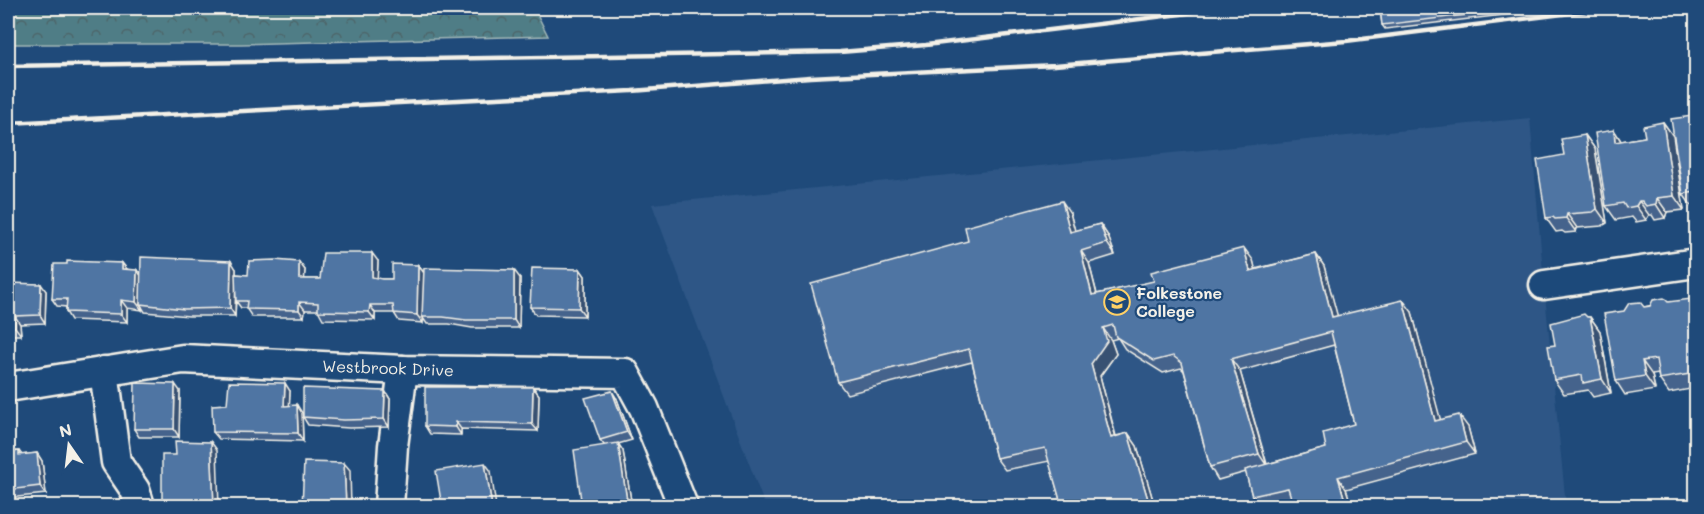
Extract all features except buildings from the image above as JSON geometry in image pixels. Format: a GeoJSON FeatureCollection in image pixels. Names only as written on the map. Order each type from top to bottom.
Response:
{"type":"FeatureCollection","features":[{"type":"Feature","properties":{"kind":"street"},"geometry":{"type":"LineString","coordinates":[[1544,285],[1696,263]]}},
{"type":"Feature","properties":{"kind":"street","name":"Westbrook Drive"},"geometry":{"type":"LineString","coordinates":[[8,387],[183,359],[402,370],[625,374],[644,408],[683,507]]}},
{"type":"Feature","properties":{"kind":"street"},"geometry":{"type":"LineString","coordinates":[[389,507],[402,370]]}},
{"type":"Feature","properties":{"kind":"street"},"geometry":{"type":"LineString","coordinates":[[104,371],[116,462],[135,490],[140,507]]}},
{"type":"Feature","properties":{"kind":"shaded area","name":"Folkestone College"},"geometry":{"type":"Polygon","coordinates":[[[1530,118],[1566,506],[765,506],[652,204],[1530,118]]]}},
{"type":"Feature","properties":{"kind":"green space"},"geometry":{"type":"Polygon","coordinates":[[[8,8],[534,8],[548,36],[241,44],[8,44],[8,8]]]}},
{"type":"Feature","properties":{"kind":"railway"},"geometry":{"type":"LineString","coordinates":[[8,66],[840,52],[926,45],[1216,8]]}},
{"type":"Feature","properties":{"kind":"railway"},"geometry":{"type":"LineString","coordinates":[[8,123],[632,91],[810,77],[1055,65],[1346,41],[1611,8]]}},
{"type":"Feature","properties":{"kind":"place","name":"Folkestone College"},"geometry":{"type":"Point","coordinates":[1117,302]}}]}
